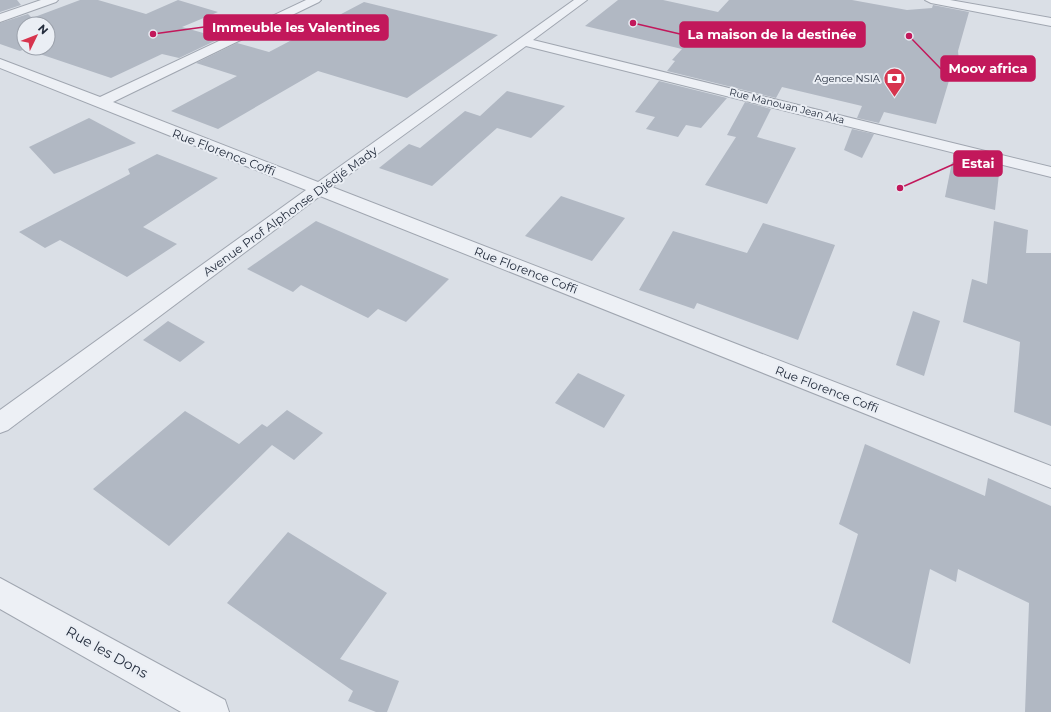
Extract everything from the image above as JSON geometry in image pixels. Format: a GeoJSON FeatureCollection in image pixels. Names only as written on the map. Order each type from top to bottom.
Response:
{"type":"FeatureCollection","features":[{"type":"Feature","properties":{"kind":"street"},"geometry":{"type":"LineString","coordinates":[[0,18],[33,3],[52,0]]}},
{"type":"Feature","properties":{"kind":"street"},"geometry":{"type":"LineString","coordinates":[[100,103],[314,0]]}},
{"type":"Feature","properties":{"kind":"street","name":"Avenue Prof Alphonse Djédjé Mady"},"geometry":{"type":"LineString","coordinates":[[0,423],[522,41],[581,0]]}},
{"type":"Feature","properties":{"kind":"street"},"geometry":{"type":"LineString","coordinates":[[931,0],[1051,22]]}},
{"type":"Feature","properties":{"kind":"street","name":"Rue Manouan Jean Aka"},"geometry":{"type":"LineString","coordinates":[[522,41],[1051,172]]}},
{"type":"Feature","properties":{"kind":"street","name":"Rue Florence Coffi"},"geometry":{"type":"LineString","coordinates":[[0,63],[1051,477]]}},
{"type":"Feature","properties":{"kind":"street","name":"Rue les Dons"},"geometry":{"type":"LineString","coordinates":[[0,592],[214,712]]}},
{"type":"Feature","properties":{"kind":"building"},"geometry":{"type":"Polygon","coordinates":[[[0,0],[17,0],[21,5],[0,12],[0,0]]]}},
{"type":"Feature","properties":{"kind":"building"},"geometry":{"type":"Polygon","coordinates":[[[80,0],[98,0],[146,14],[178,0],[218,12],[182,27],[221,38],[179,58],[162,54],[111,78],[46,56],[56,56],[56,16],[37,16],[80,0]]]}},
{"type":"Feature","properties":{"kind":"building"},"geometry":{"type":"Polygon","coordinates":[[[618,0],[663,0],[718,12],[729,0],[852,0],[907,10],[932,8],[933,5],[969,12],[958,51],[960,71],[951,74],[936,124],[884,112],[879,123],[857,118],[862,106],[782,87],[776,98],[667,71],[675,61],[672,60],[682,49],[585,26],[618,0]]]}},
{"type":"Feature","properties":{"kind":"building"},"geometry":{"type":"Polygon","coordinates":[[[364,2],[498,35],[407,98],[318,71],[218,129],[171,111],[237,76],[196,63],[237,43],[269,52],[364,2]]]}},
{"type":"Feature","properties":{"kind":"building"},"geometry":{"type":"Polygon","coordinates":[[[16,18],[16,50],[0,44],[0,23],[16,18]]]}},
{"type":"Feature","properties":{"kind":"building"},"geometry":{"type":"Polygon","coordinates":[[[659,81],[727,98],[701,128],[686,125],[678,137],[646,129],[655,117],[635,112],[659,81]]]}},
{"type":"Feature","properties":{"kind":"building"},"geometry":{"type":"Polygon","coordinates":[[[507,91],[565,106],[531,138],[497,128],[432,186],[379,168],[409,144],[420,148],[465,111],[480,116],[507,91]]]}},
{"type":"Feature","properties":{"kind":"building"},"geometry":{"type":"Polygon","coordinates":[[[745,102],[771,109],[757,137],[796,148],[767,204],[705,185],[736,137],[727,135],[745,102]]]}},
{"type":"Feature","properties":{"kind":"building"},"geometry":{"type":"Polygon","coordinates":[[[89,118],[136,143],[54,174],[29,147],[89,118]]]}},
{"type":"Feature","properties":{"kind":"building"},"geometry":{"type":"Polygon","coordinates":[[[852,129],[874,134],[862,158],[844,150],[852,129]]]}},
{"type":"Feature","properties":{"kind":"building"},"geometry":{"type":"Polygon","coordinates":[[[157,154],[218,178],[143,227],[177,244],[127,277],[60,240],[45,248],[19,232],[130,174],[128,169],[157,154]]]}},
{"type":"Feature","properties":{"kind":"building"},"geometry":{"type":"Polygon","coordinates":[[[952,162],[999,174],[995,210],[945,197],[952,162]]]}},
{"type":"Feature","properties":{"kind":"building"},"geometry":{"type":"Polygon","coordinates":[[[561,196],[625,218],[592,261],[525,236],[561,196]]]}},
{"type":"Feature","properties":{"kind":"building"},"geometry":{"type":"Polygon","coordinates":[[[316,221],[449,279],[406,322],[378,309],[368,318],[301,285],[293,292],[247,269],[316,221]]]}},
{"type":"Feature","properties":{"kind":"building"},"geometry":{"type":"Polygon","coordinates":[[[994,221],[1028,230],[1026,253],[1051,253],[1051,426],[1014,412],[1020,342],[963,322],[972,279],[987,284],[994,221]]]}},
{"type":"Feature","properties":{"kind":"building"},"geometry":{"type":"Polygon","coordinates":[[[763,223],[835,245],[798,340],[697,303],[694,309],[639,290],[673,231],[747,253],[763,223]]]}},
{"type":"Feature","properties":{"kind":"building"},"geometry":{"type":"Polygon","coordinates":[[[913,311],[940,321],[924,376],[896,365],[913,311]]]}},
{"type":"Feature","properties":{"kind":"building"},"geometry":{"type":"Polygon","coordinates":[[[168,321],[205,342],[180,362],[143,340],[168,321]]]}},
{"type":"Feature","properties":{"kind":"building"},"geometry":{"type":"Polygon","coordinates":[[[578,373],[625,395],[604,428],[555,403],[578,373]]]}},
{"type":"Feature","properties":{"kind":"building"},"geometry":{"type":"Polygon","coordinates":[[[287,410],[323,433],[294,460],[272,445],[169,546],[93,489],[185,411],[239,444],[262,424],[267,427],[287,410]]]}},
{"type":"Feature","properties":{"kind":"building"},"geometry":{"type":"Polygon","coordinates":[[[865,444],[985,496],[988,478],[1051,506],[1051,712],[1025,712],[1029,603],[958,569],[956,582],[930,569],[910,664],[832,622],[858,534],[839,524],[865,444]]]}},
{"type":"Feature","properties":{"kind":"building"},"geometry":{"type":"Polygon","coordinates":[[[288,532],[387,593],[340,659],[399,681],[387,712],[376,712],[348,701],[353,691],[227,603],[288,532]]]}},
{"type":"Feature","properties":{"kind":"place","name":"La maison de la destinée"},"geometry":{"type":"Point","coordinates":[633,23]}},
{"type":"Feature","properties":{"kind":"place","name":"Immeuble les Valentines"},"geometry":{"type":"Point","coordinates":[153,34]}},
{"type":"Feature","properties":{"kind":"place","name":"Moov africa"},"geometry":{"type":"Point","coordinates":[909,36]}},
{"type":"Feature","properties":{"kind":"place","name":"Agence NSIA"},"geometry":{"type":"Point","coordinates":[895,98]}},
{"type":"Feature","properties":{"kind":"place","name":"Estai"},"geometry":{"type":"Point","coordinates":[900,188]}}]}
